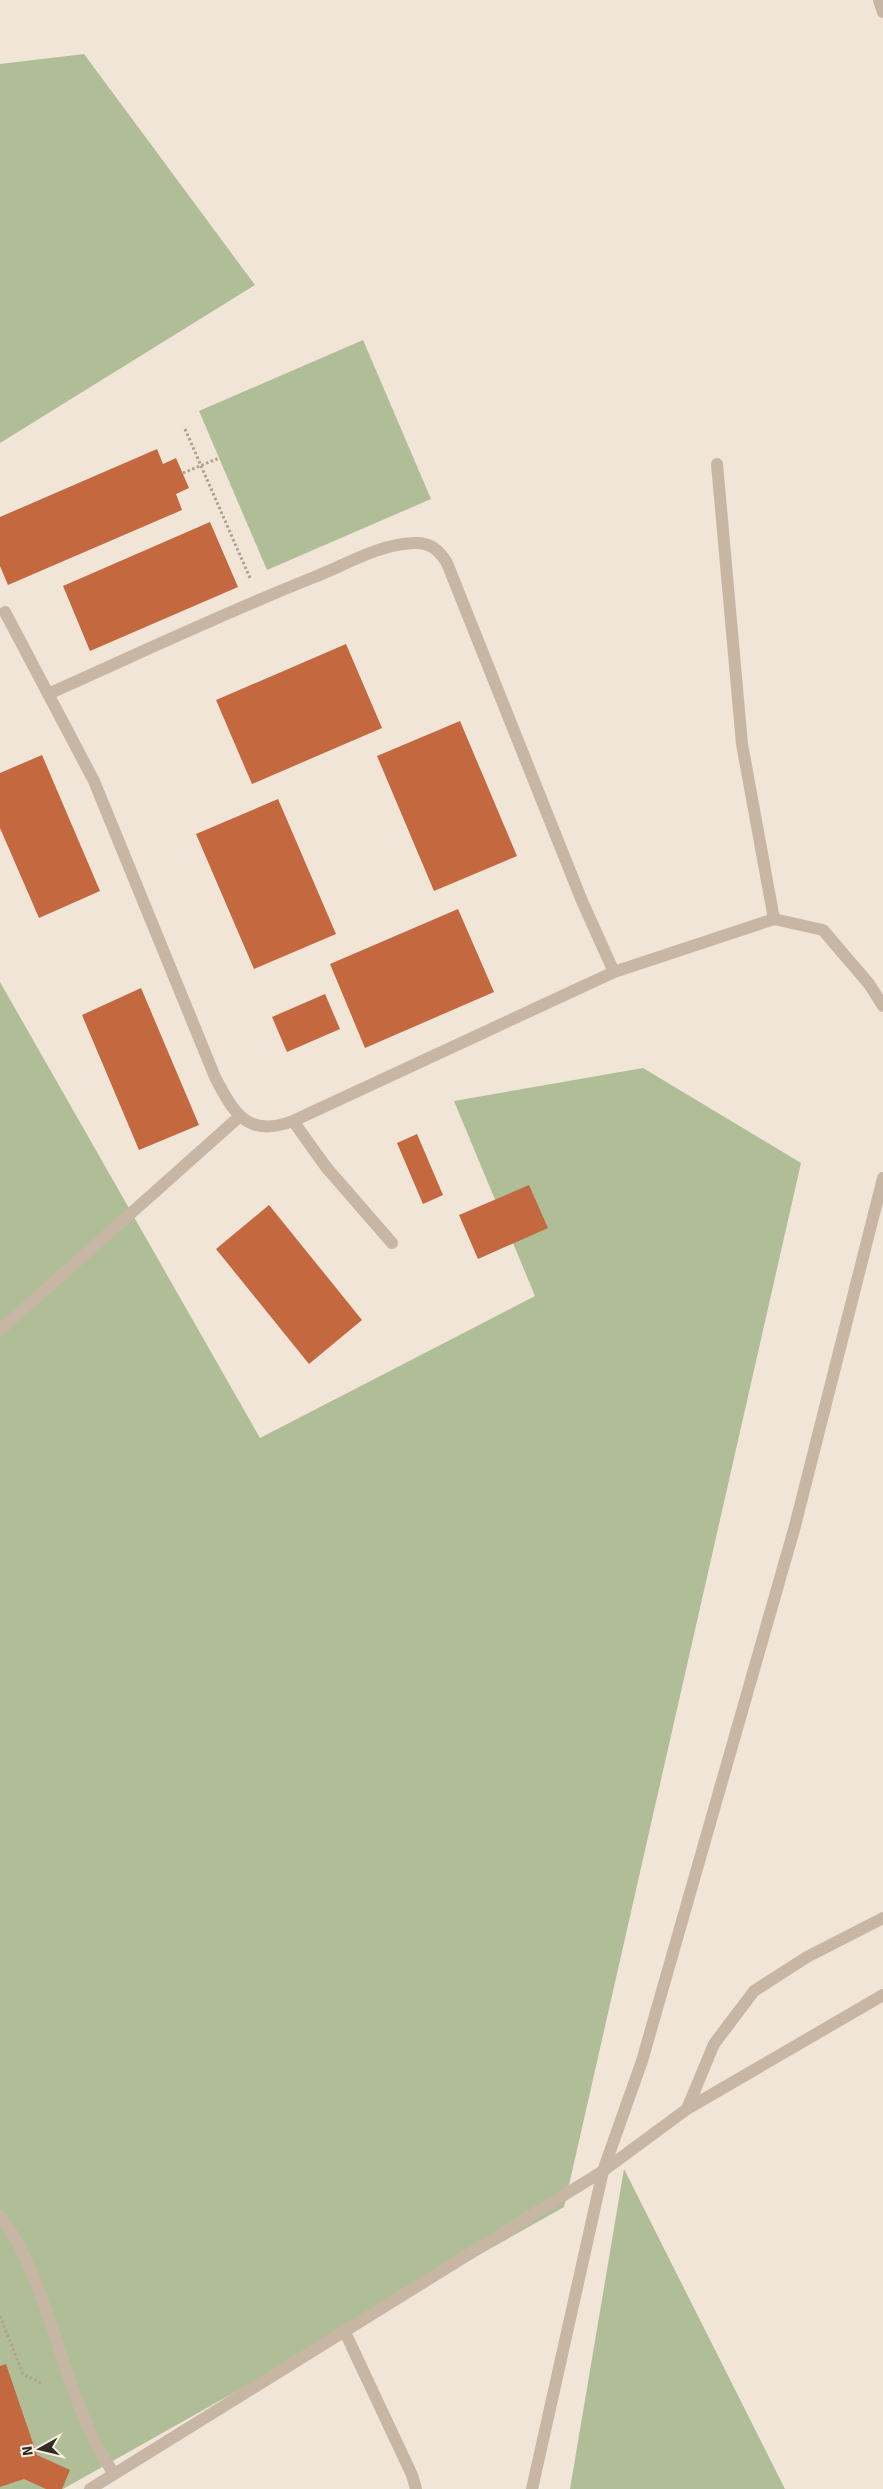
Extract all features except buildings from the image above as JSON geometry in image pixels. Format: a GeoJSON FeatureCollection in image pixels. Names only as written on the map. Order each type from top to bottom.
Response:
{"type":"FeatureCollection","features":[{"type":"Feature","properties":{"kind":"street"},"geometry":{"type":"LineString","coordinates":[[880,0],[883,12]]}},
{"type":"Feature","properties":{"kind":"street"},"geometry":{"type":"LineString","coordinates":[[717,464],[742,744],[774,918]]}},
{"type":"Feature","properties":{"kind":"street"},"geometry":{"type":"LineString","coordinates":[[48,694],[259,599],[388,547],[425,543],[440,553],[447,563],[582,900],[614,972]]}},
{"type":"Feature","properties":{"kind":"street"},"geometry":{"type":"LineString","coordinates":[[6,612],[94,781],[145,902],[190,1021],[218,1084],[239,1117],[264,1128],[276,1128],[293,1122],[614,972],[774,918],[823,930],[869,984],[883,1006]]}},
{"type":"Feature","properties":{"kind":"street"},"geometry":{"type":"LineString","coordinates":[[0,1330],[239,1117]]}},
{"type":"Feature","properties":{"kind":"street"},"geometry":{"type":"LineString","coordinates":[[293,1122],[326,1167],[392,1243]]}},
{"type":"Feature","properties":{"kind":"street"},"geometry":{"type":"LineString","coordinates":[[532,2489],[603,2171],[642,2061],[792,1535],[883,1178]]}},
{"type":"Feature","properties":{"kind":"street"},"geometry":{"type":"LineString","coordinates":[[687,2109],[714,2044],[754,1991],[807,1957],[883,1918]]}},
{"type":"Feature","properties":{"kind":"street"},"geometry":{"type":"LineString","coordinates":[[90,2489],[603,2171],[687,2109],[883,1995]]}},
{"type":"Feature","properties":{"kind":"street"},"geometry":{"type":"LineString","coordinates":[[0,2216],[14,2234],[32,2273],[77,2401],[98,2450],[114,2474]]}},
{"type":"Feature","properties":{"kind":"street"},"geometry":{"type":"LineString","coordinates":[[344,2330],[412,2475],[416,2489]]}},
{"type":"Feature","properties":{"kind":"path"},"geometry":{"type":"LineString","coordinates":[[185,429],[259,599]]}},
{"type":"Feature","properties":{"kind":"path"},"geometry":{"type":"LineString","coordinates":[[183,473],[219,458]]}},
{"type":"Feature","properties":{"kind":"path"},"geometry":{"type":"LineString","coordinates":[[0,2316],[23,2374],[77,2401]]}},
{"type":"Feature","properties":{"kind":"green space"},"geometry":{"type":"Polygon","coordinates":[[[84,54],[255,285],[0,443],[0,64],[84,54]]]}},
{"type":"Feature","properties":{"kind":"green space"},"geometry":{"type":"Polygon","coordinates":[[[363,340],[431,499],[267,570],[199,411],[363,340]]]}},
{"type":"Feature","properties":{"kind":"green space"},"geometry":{"type":"Polygon","coordinates":[[[0,982],[260,1438],[535,1296],[454,1101],[643,1068],[801,1163],[564,2207],[63,2489],[0,2489],[0,982]]]}},
{"type":"Feature","properties":{"kind":"green space"},"geometry":{"type":"Polygon","coordinates":[[[624,2169],[785,2489],[570,2489],[624,2169]]]}}]}
